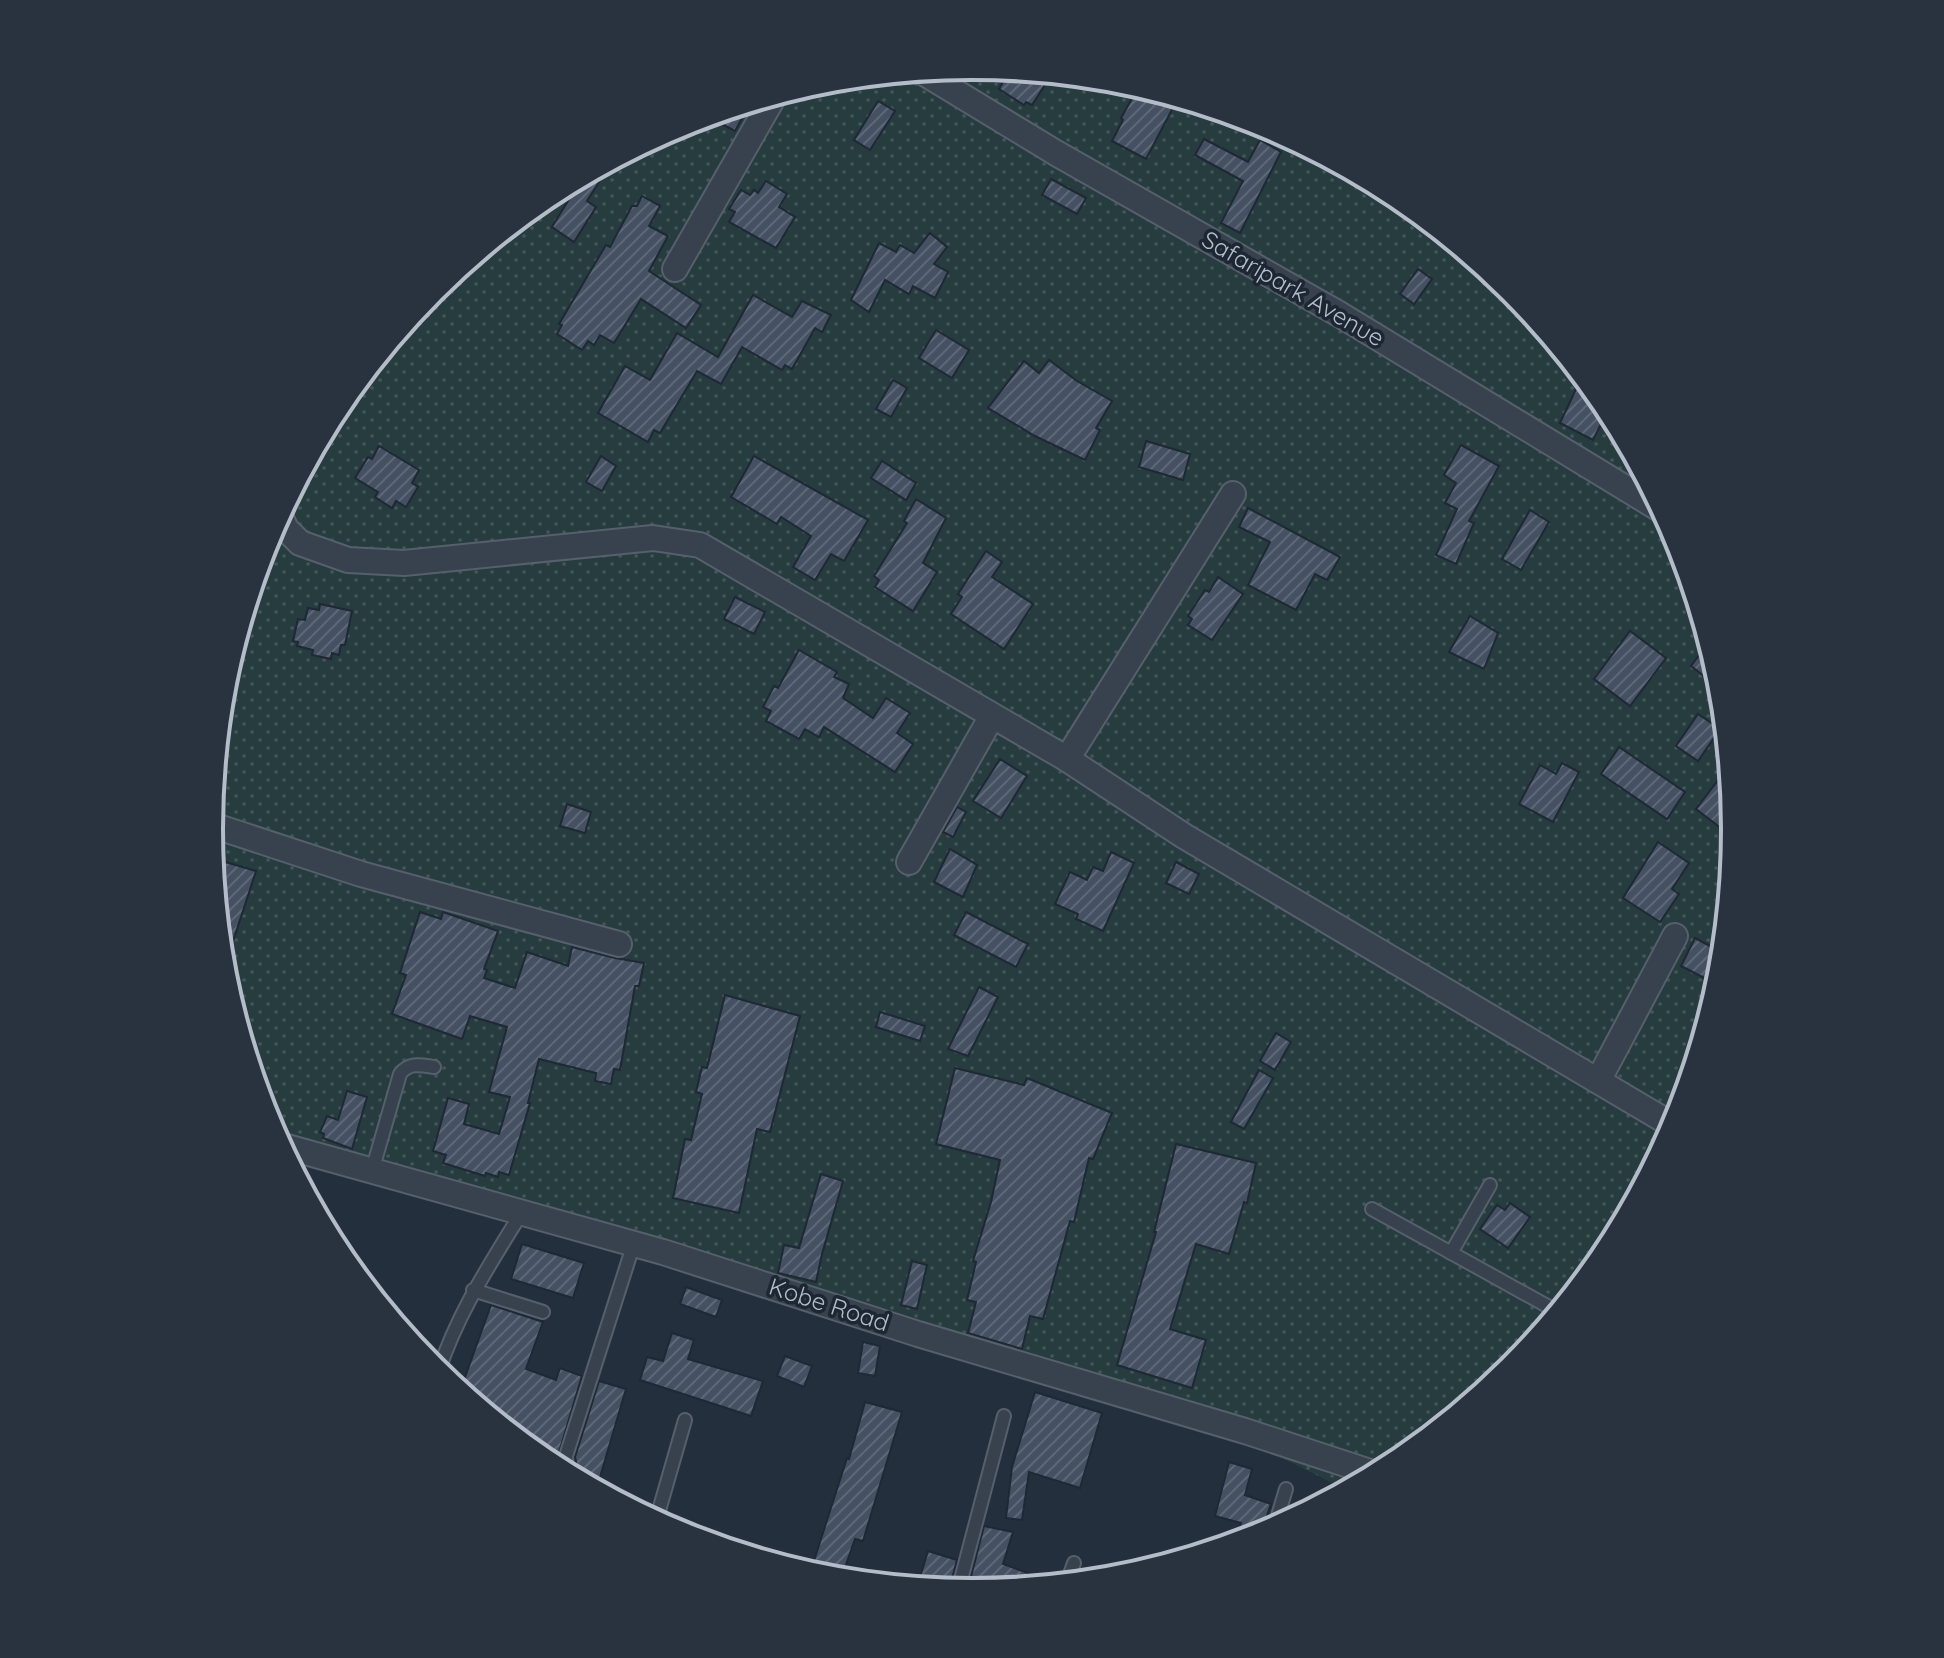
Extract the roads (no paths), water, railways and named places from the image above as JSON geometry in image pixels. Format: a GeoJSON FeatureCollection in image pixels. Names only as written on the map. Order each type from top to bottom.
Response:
{"type":"FeatureCollection","features":[{"type":"Feature","properties":{"kind":"street","name":"Safaripark Avenue"},"geometry":{"type":"LineString","coordinates":[[938,81],[1056,153],[1350,321],[1645,500]]}},
{"type":"Feature","properties":{"kind":"street"},"geometry":{"type":"LineString","coordinates":[[675,269],[766,109]]}},
{"type":"Feature","properties":{"kind":"street"},"geometry":{"type":"LineString","coordinates":[[1067,759],[1233,494]]}},
{"type":"Feature","properties":{"kind":"street"},"geometry":{"type":"LineString","coordinates":[[286,529],[300,543],[348,560],[404,563],[653,538],[700,545],[1067,759],[1184,836],[1663,1119]]}},
{"type":"Feature","properties":{"kind":"street"},"geometry":{"type":"LineString","coordinates":[[909,862],[992,716]]}},
{"type":"Feature","properties":{"kind":"street"},"geometry":{"type":"LineString","coordinates":[[223,829],[361,874],[619,944]]}},
{"type":"Feature","properties":{"kind":"street"},"geometry":{"type":"LineString","coordinates":[[1598,1081],[1675,936]]}},
{"type":"Feature","properties":{"kind":"street","name":"Kobe Road"},"geometry":{"type":"LineString","coordinates":[[295,1149],[634,1243],[1360,1469]]}},
{"type":"Feature","properties":{"kind":"lane"},"geometry":{"type":"LineString","coordinates":[[372,1171],[400,1074],[414,1065],[434,1067]]}},
{"type":"Feature","properties":{"kind":"lane"},"geometry":{"type":"LineString","coordinates":[[1451,1253],[1490,1185]]}},
{"type":"Feature","properties":{"kind":"lane"},"geometry":{"type":"LineString","coordinates":[[1372,1209],[1548,1307]]}},
{"type":"Feature","properties":{"kind":"lane"},"geometry":{"type":"LineString","coordinates":[[442,1359],[450,1336],[473,1290],[522,1212]]}},
{"type":"Feature","properties":{"kind":"lane"},"geometry":{"type":"LineString","coordinates":[[566,1458],[634,1243]]}},
{"type":"Feature","properties":{"kind":"lane"},"geometry":{"type":"LineString","coordinates":[[473,1290],[543,1312]]}},
{"type":"Feature","properties":{"kind":"lane"},"geometry":{"type":"LineString","coordinates":[[962,1578],[1004,1416]]}},
{"type":"Feature","properties":{"kind":"lane"},"geometry":{"type":"LineString","coordinates":[[659,1509],[685,1420]]}},
{"type":"Feature","properties":{"kind":"lane"},"geometry":{"type":"LineString","coordinates":[[1279,1512],[1286,1489]]}},
{"type":"Feature","properties":{"kind":"lane"},"geometry":{"type":"LineString","coordinates":[[1071,1572],[1074,1563]]}}]}
